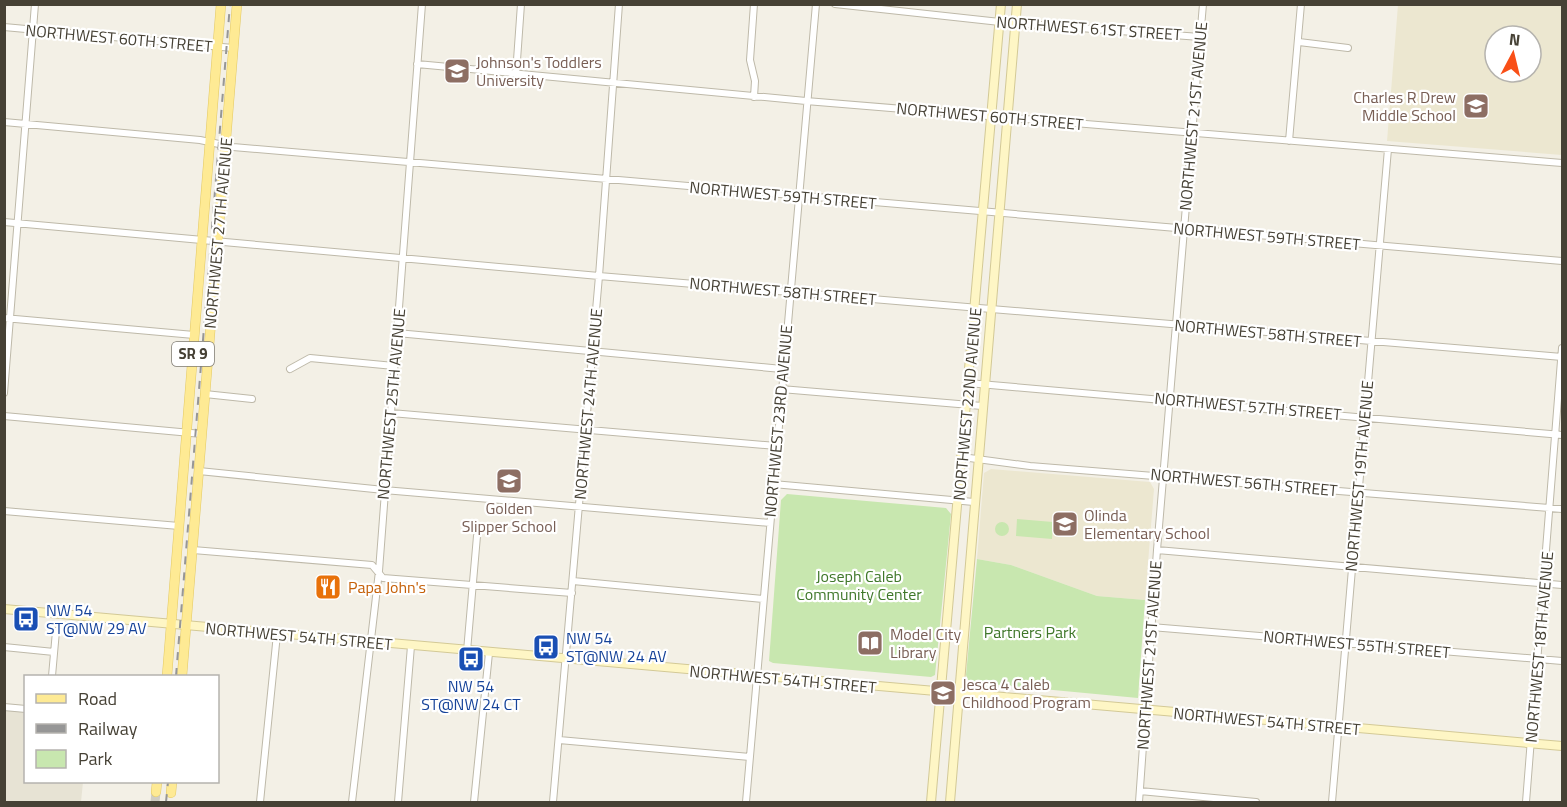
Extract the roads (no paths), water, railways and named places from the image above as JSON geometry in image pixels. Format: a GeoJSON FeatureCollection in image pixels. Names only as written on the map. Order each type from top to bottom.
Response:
{"type":"FeatureCollection","features":[{"type":"Feature","properties":{"kind":"main road","name":"NORTHWEST 27TH AVENUE"},"geometry":{"type":"LineString","coordinates":[[167,675],[220,4]]}},
{"type":"Feature","properties":{"kind":"main road","name":"NORTHWEST 27TH AVENUE"},"geometry":{"type":"LineString","coordinates":[[182,675],[237,4]]}},
{"type":"Feature","properties":{"kind":"main road","name":"NORTHWEST 22ND AVENUE"},"geometry":{"type":"LineString","coordinates":[[932,802],[1001,4]]}},
{"type":"Feature","properties":{"kind":"main road","name":"NORTHWEST 22ND AVENUE"},"geometry":{"type":"LineString","coordinates":[[950,802],[1017,4]]}},
{"type":"Feature","properties":{"kind":"main road","name":"NORTHWEST 54TH STREET"},"geometry":{"type":"LineString","coordinates":[[4,609],[186,627],[1563,746]]}},
{"type":"Feature","properties":{"kind":"main road"},"geometry":{"type":"LineString","coordinates":[[156,792],[157,783]]}},
{"type":"Feature","properties":{"kind":"main road"},"geometry":{"type":"LineString","coordinates":[[171,793],[172,783]]}},
{"type":"Feature","properties":{"kind":"street"},"geometry":{"type":"LineString","coordinates":[[4,393],[7,319],[18,223],[35,4]]}},
{"type":"Feature","properties":{"kind":"street","name":"NORTHWEST 25TH AVENUE"},"geometry":{"type":"LineString","coordinates":[[352,802],[379,571],[422,4]]}},
{"type":"Feature","properties":{"kind":"street"},"geometry":{"type":"LineString","coordinates":[[516,74],[521,4]]}},
{"type":"Feature","properties":{"kind":"street","name":"NORTHWEST 24TH AVENUE"},"geometry":{"type":"LineString","coordinates":[[553,802],[599,276],[619,4]]}},
{"type":"Feature","properties":{"kind":"street"},"geometry":{"type":"LineString","coordinates":[[754,4],[750,60],[755,81],[754,97]]}},
{"type":"Feature","properties":{"kind":"street","name":"NORTHWEST 23RD AVENUE"},"geometry":{"type":"LineString","coordinates":[[746,802],[782,369],[816,4]]}},
{"type":"Feature","properties":{"kind":"street","name":"NORTHWEST 61ST STREET"},"geometry":{"type":"LineString","coordinates":[[835,4],[1000,22],[1015,21],[1200,37]]}},
{"type":"Feature","properties":{"kind":"street","name":"NORTHWEST 21ST AVENUE"},"geometry":{"type":"LineString","coordinates":[[1139,802],[1157,549],[1203,4]]}},
{"type":"Feature","properties":{"kind":"street"},"geometry":{"type":"LineString","coordinates":[[1289,141],[1301,4]]}},
{"type":"Feature","properties":{"kind":"street","name":"NORTHWEST 60TH STREET"},"geometry":{"type":"LineString","coordinates":[[4,27],[233,48]]}},
{"type":"Feature","properties":{"kind":"street"},"geometry":{"type":"LineString","coordinates":[[1299,42],[1348,48]]}},
{"type":"Feature","properties":{"kind":"street","name":"NORTHWEST 60TH STREET"},"geometry":{"type":"LineString","coordinates":[[417,64],[754,97],[1563,163]]}},
{"type":"Feature","properties":{"kind":"street","name":"NORTHWEST 59TH STREET"},"geometry":{"type":"LineString","coordinates":[[4,122],[209,142],[225,146],[1563,261]]}},
{"type":"Feature","properties":{"kind":"street","name":"NORTHWEST 19TH AVENUE"},"geometry":{"type":"LineString","coordinates":[[1332,802],[1388,149]]}},
{"type":"Feature","properties":{"kind":"street","name":"NORTHWEST 58TH STREET"},"geometry":{"type":"LineString","coordinates":[[4,222],[599,276],[1562,357]]}},
{"type":"Feature","properties":{"kind":"street"},"geometry":{"type":"LineString","coordinates":[[7,319],[194,335]]}},
{"type":"Feature","properties":{"kind":"street"},"geometry":{"type":"LineString","coordinates":[[397,333],[782,369]]}},
{"type":"Feature","properties":{"kind":"street","name":"NORTHWEST 18TH AVENUE"},"geometry":{"type":"LineString","coordinates":[[1526,802],[1559,435],[1563,348]]}},
{"type":"Feature","properties":{"kind":"street"},"geometry":{"type":"LineString","coordinates":[[290,369],[310,358],[394,366]]}},
{"type":"Feature","properties":{"kind":"street","name":"NORTHWEST 57TH STREET"},"geometry":{"type":"LineString","coordinates":[[968,383],[1364,416],[1559,435]]}},
{"type":"Feature","properties":{"kind":"street"},"geometry":{"type":"LineString","coordinates":[[781,389],[982,406]]}},
{"type":"Feature","properties":{"kind":"street"},"geometry":{"type":"LineString","coordinates":[[205,394],[252,399]]}},
{"type":"Feature","properties":{"kind":"street"},"geometry":{"type":"LineString","coordinates":[[391,413],[776,446]]}},
{"type":"Feature","properties":{"kind":"street"},"geometry":{"type":"LineString","coordinates":[[4,416],[202,434]]}},
{"type":"Feature","properties":{"kind":"street","name":"NORTHWEST 56TH STREET"},"geometry":{"type":"LineString","coordinates":[[962,457],[1032,466],[1563,509]]}},
{"type":"Feature","properties":{"kind":"street"},"geometry":{"type":"LineString","coordinates":[[199,471],[384,490],[770,523]]}},
{"type":"Feature","properties":{"kind":"street"},"geometry":{"type":"LineString","coordinates":[[773,484],[974,502]]}},
{"type":"Feature","properties":{"kind":"street"},"geometry":{"type":"LineString","coordinates":[[4,511],[179,526]]}},
{"type":"Feature","properties":{"kind":"street"},"geometry":{"type":"LineString","coordinates":[[467,651],[477,536]]}},
{"type":"Feature","properties":{"kind":"street"},"geometry":{"type":"LineString","coordinates":[[1157,549],[1563,585]]}},
{"type":"Feature","properties":{"kind":"street"},"geometry":{"type":"LineString","coordinates":[[193,550],[372,565],[383,578],[572,593]]}},
{"type":"Feature","properties":{"kind":"street"},"geometry":{"type":"LineString","coordinates":[[573,581],[764,599]]}},
{"type":"Feature","properties":{"kind":"street","name":"NORTHWEST 55TH STREET"},"geometry":{"type":"LineString","coordinates":[[1151,627],[1563,661]]}},
{"type":"Feature","properties":{"kind":"street"},"geometry":{"type":"LineString","coordinates":[[52,675],[56,631]]}},
{"type":"Feature","properties":{"kind":"street"},"geometry":{"type":"LineString","coordinates":[[260,802],[277,634]]}},
{"type":"Feature","properties":{"kind":"street"},"geometry":{"type":"LineString","coordinates":[[398,802],[411,646]]}},
{"type":"Feature","properties":{"kind":"street"},"geometry":{"type":"LineString","coordinates":[[4,647],[54,652]]}},
{"type":"Feature","properties":{"kind":"street"},"geometry":{"type":"LineString","coordinates":[[474,802],[489,653]]}},
{"type":"Feature","properties":{"kind":"street"},"geometry":{"type":"LineString","coordinates":[[4,707],[24,709]]}},
{"type":"Feature","properties":{"kind":"street"},"geometry":{"type":"LineString","coordinates":[[559,740],[750,757]]}},
{"type":"Feature","properties":{"kind":"street"},"geometry":{"type":"LineString","coordinates":[[1140,791],[1256,802]]}},
{"type":"Feature","properties":{"kind":"tunnel"},"geometry":{"type":"LineString","coordinates":[[155,802],[156,792]]}},
{"type":"Feature","properties":{"kind":"railway"},"geometry":{"type":"LineString","coordinates":[[176,675],[230,4]]}},
{"type":"Feature","properties":{"kind":"railway"},"geometry":{"type":"LineString","coordinates":[[166,802],[168,783]]}},
{"type":"Feature","properties":{"kind":"place","name":"Johnson's Toddlers University"},"geometry":{"type":"Point","coordinates":[457,71]}},
{"type":"Feature","properties":{"kind":"place","name":"Charles R Drew Middle School"},"geometry":{"type":"Point","coordinates":[1476,106]}},
{"type":"Feature","properties":{"kind":"place","name":"Golden Slipper School"},"geometry":{"type":"Point","coordinates":[509,481]}},
{"type":"Feature","properties":{"kind":"place","name":"Olinda Elementary School"},"geometry":{"type":"Point","coordinates":[1065,524]}},
{"type":"Feature","properties":{"kind":"place","name":"Papa John's"},"geometry":{"type":"Point","coordinates":[328,587]}},
{"type":"Feature","properties":{"kind":"place","name":"NW 54 ST@NW 29 AV"},"geometry":{"type":"Point","coordinates":[26,619]}},
{"type":"Feature","properties":{"kind":"place","name":"Model City Library"},"geometry":{"type":"Point","coordinates":[870,643]}},
{"type":"Feature","properties":{"kind":"place","name":"NW 54 ST@NW 24 AV"},"geometry":{"type":"Point","coordinates":[546,647]}},
{"type":"Feature","properties":{"kind":"place","name":"NW 54 ST@NW 24 CT"},"geometry":{"type":"Point","coordinates":[471,659]}},
{"type":"Feature","properties":{"kind":"place","name":"Jesca 4 Caleb Childhood Program"},"geometry":{"type":"Point","coordinates":[943,693]}},
{"type":"Feature","properties":{"kind":"park label","name":"Joseph Caleb Community Center"},"geometry":{"type":"Point","coordinates":[859,585]}},
{"type":"Feature","properties":{"kind":"park label","name":"Partners Park"},"geometry":{"type":"Point","coordinates":[1030,632]}}]}
